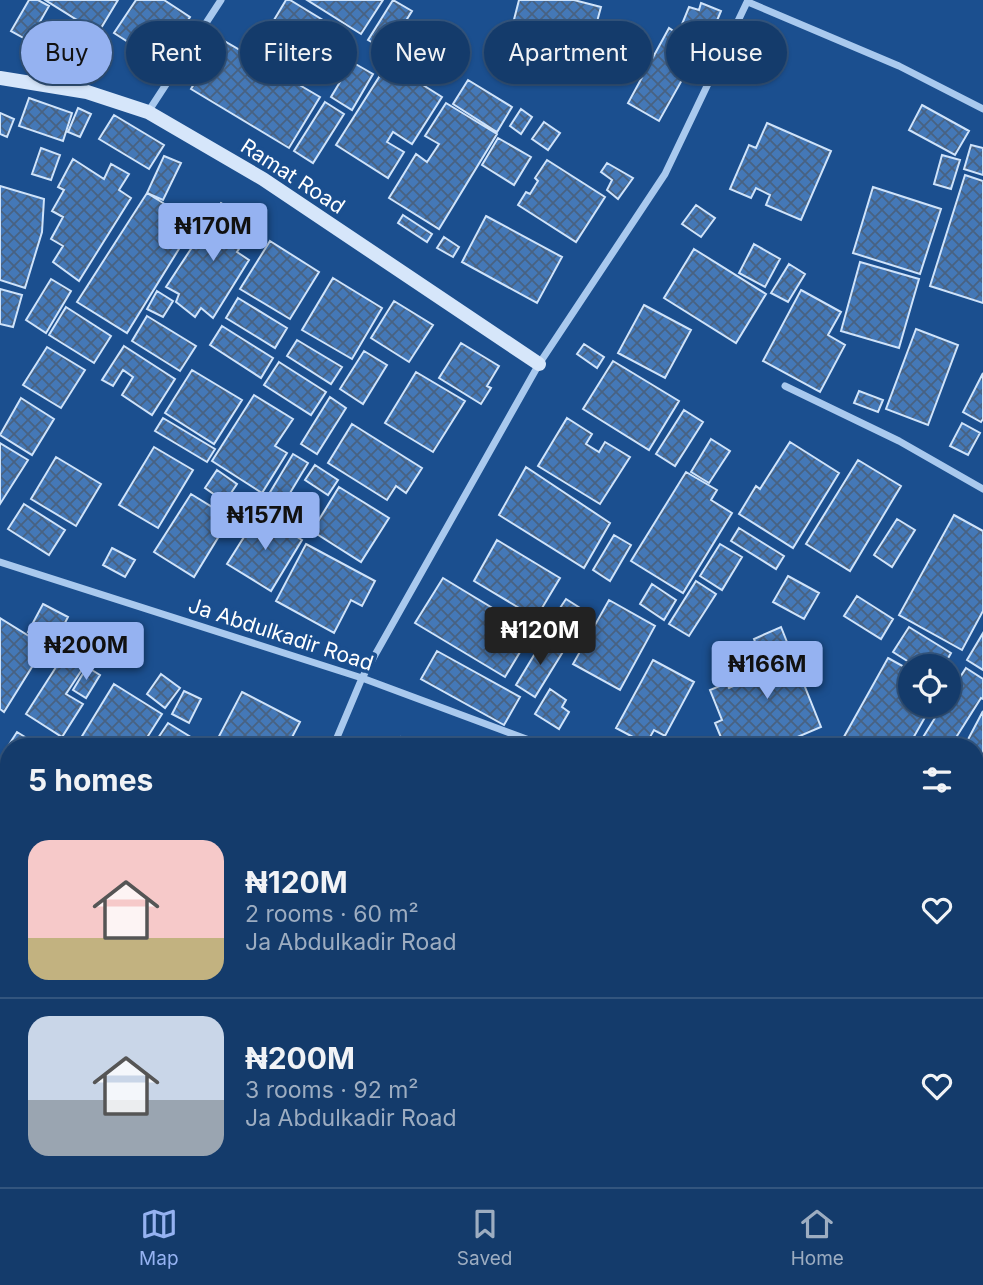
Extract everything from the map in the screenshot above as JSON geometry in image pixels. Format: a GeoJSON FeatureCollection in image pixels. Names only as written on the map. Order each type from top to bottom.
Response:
{"type":"FeatureCollection","features":[{"type":"Feature","properties":{"kind":"street"},"geometry":{"type":"LineString","coordinates":[[148,112],[221,0]]}},
{"type":"Feature","properties":{"kind":"street"},"geometry":{"type":"LineString","coordinates":[[337,738],[362,678],[539,364],[665,174],[748,1],[899,66],[983,109]]}},
{"type":"Feature","properties":{"kind":"street","name":"Ramat Road"},"geometry":{"type":"LineString","coordinates":[[0,78],[88,92],[148,112],[263,179],[539,364]]}},
{"type":"Feature","properties":{"kind":"street"},"geometry":{"type":"LineString","coordinates":[[785,386],[898,441],[983,489]]}},
{"type":"Feature","properties":{"kind":"street","name":"Ja Abdulkadir Road"},"geometry":{"type":"LineString","coordinates":[[0,562],[362,678],[524,738]]}},
{"type":"Feature","properties":{"kind":"building"},"geometry":{"type":"Polygon","coordinates":[[[29,0],[38,0],[49,6],[40,21],[21,21],[21,37],[11,31],[29,0]]]}},
{"type":"Feature","properties":{"kind":"building"},"geometry":{"type":"Polygon","coordinates":[[[45,0],[118,0],[105,21],[79,21],[45,0]]]}},
{"type":"Feature","properties":{"kind":"building"},"geometry":{"type":"Polygon","coordinates":[[[136,0],[164,0],[190,17],[187,21],[126,21],[126,41],[114,33],[136,0]]]}},
{"type":"Feature","properties":{"kind":"building"},"geometry":{"type":"Polygon","coordinates":[[[286,0],[290,0],[325,21],[273,21],[286,0]]]}},
{"type":"Feature","properties":{"kind":"building"},"geometry":{"type":"Polygon","coordinates":[[[307,0],[383,0],[361,34],[357,31],[357,21],[340,21],[307,0]]]}},
{"type":"Feature","properties":{"kind":"building"},"geometry":{"type":"Polygon","coordinates":[[[393,0],[412,11],[406,21],[380,21],[393,0]]]}},
{"type":"Feature","properties":{"kind":"building"},"geometry":{"type":"Polygon","coordinates":[[[519,0],[574,0],[601,7],[597,21],[514,21],[519,0]]]}},
{"type":"Feature","properties":{"kind":"building"},"geometry":{"type":"Polygon","coordinates":[[[701,3],[721,11],[717,21],[683,21],[689,7],[699,10],[701,3]]]}},
{"type":"Feature","properties":{"kind":"building"},"geometry":{"type":"Polygon","coordinates":[[[666,33],[666,84],[680,84],[659,121],[628,103],[638,84],[652,84],[652,59],[666,33]]]}},
{"type":"Feature","properties":{"kind":"building"},"geometry":{"type":"Polygon","coordinates":[[[226,42],[240,50],[240,84],[298,84],[320,97],[289,148],[191,89],[194,84],[226,84],[226,42]]]}},
{"type":"Feature","properties":{"kind":"building"},"geometry":{"type":"Polygon","coordinates":[[[357,65],[371,73],[352,110],[331,97],[339,84],[357,84],[357,65]]]}},
{"type":"Feature","properties":{"kind":"building"},"geometry":{"type":"Polygon","coordinates":[[[470,81],[512,107],[497,132],[453,104],[470,81]]]}},
{"type":"Feature","properties":{"kind":"building"},"geometry":{"type":"Polygon","coordinates":[[[375,84],[421,84],[442,97],[412,144],[393,132],[387,142],[404,152],[388,178],[336,145],[375,84]]]}},
{"type":"Feature","properties":{"kind":"building"},"geometry":{"type":"Polygon","coordinates":[[[29,98],[72,113],[63,141],[19,126],[29,98]]]}},
{"type":"Feature","properties":{"kind":"building"},"geometry":{"type":"Polygon","coordinates":[[[325,102],[344,114],[313,163],[294,151],[325,102]]]}},
{"type":"Feature","properties":{"kind":"building"},"geometry":{"type":"Polygon","coordinates":[[[446,103],[497,134],[439,229],[389,198],[416,154],[427,162],[439,144],[425,136],[446,103]]]}},
{"type":"Feature","properties":{"kind":"building"},"geometry":{"type":"Polygon","coordinates":[[[922,105],[969,131],[955,155],[909,130],[922,105]]]}},
{"type":"Feature","properties":{"kind":"building"},"geometry":{"type":"Polygon","coordinates":[[[78,108],[91,114],[80,137],[68,132],[78,108]]]}},
{"type":"Feature","properties":{"kind":"building"},"geometry":{"type":"Polygon","coordinates":[[[521,109],[532,117],[521,134],[510,126],[521,109]]]}},
{"type":"Feature","properties":{"kind":"building"},"geometry":{"type":"Polygon","coordinates":[[[0,113],[14,119],[7,137],[0,134],[0,113]]]}},
{"type":"Feature","properties":{"kind":"building"},"geometry":{"type":"Polygon","coordinates":[[[114,115],[164,145],[149,169],[99,139],[114,115]]]}},
{"type":"Feature","properties":{"kind":"building"},"geometry":{"type":"Polygon","coordinates":[[[544,122],[560,133],[548,150],[532,139],[544,122]]]}},
{"type":"Feature","properties":{"kind":"building"},"geometry":{"type":"Polygon","coordinates":[[[767,123],[831,151],[801,220],[766,205],[770,195],[756,188],[751,198],[730,189],[749,145],[756,148],[767,123]]]}},
{"type":"Feature","properties":{"kind":"building"},"geometry":{"type":"Polygon","coordinates":[[[498,138],[531,157],[514,185],[482,165],[498,138]]]}},
{"type":"Feature","properties":{"kind":"building"},"geometry":{"type":"Polygon","coordinates":[[[971,145],[983,148],[983,175],[964,169],[971,145]]]}},
{"type":"Feature","properties":{"kind":"building"},"geometry":{"type":"Polygon","coordinates":[[[41,148],[60,155],[51,180],[32,174],[41,148]]]}},
{"type":"Feature","properties":{"kind":"building"},"geometry":{"type":"Polygon","coordinates":[[[942,155],[960,160],[951,189],[934,184],[942,155]]]}},
{"type":"Feature","properties":{"kind":"building"},"geometry":{"type":"Polygon","coordinates":[[[164,156],[181,163],[163,200],[147,193],[164,156]]]}},
{"type":"Feature","properties":{"kind":"building"},"geometry":{"type":"Polygon","coordinates":[[[73,159],[104,179],[111,164],[129,174],[119,190],[131,198],[79,281],[53,262],[63,246],[51,239],[63,217],[52,211],[64,190],[58,187],[73,159]]]}},
{"type":"Feature","properties":{"kind":"building"},"geometry":{"type":"Polygon","coordinates":[[[547,160],[605,197],[576,242],[518,205],[526,192],[530,194],[538,181],[535,178],[547,160]]]}},
{"type":"Feature","properties":{"kind":"building"},"geometry":{"type":"Polygon","coordinates":[[[607,163],[633,178],[618,199],[607,190],[612,180],[601,172],[607,163]]]}},
{"type":"Feature","properties":{"kind":"building"},"geometry":{"type":"Polygon","coordinates":[[[965,175],[983,181],[983,303],[930,286],[965,175]]]}},
{"type":"Feature","properties":{"kind":"building"},"geometry":{"type":"Polygon","coordinates":[[[0,186],[44,199],[42,232],[25,288],[0,280],[0,186]]]}},
{"type":"Feature","properties":{"kind":"building"},"geometry":{"type":"Polygon","coordinates":[[[873,187],[941,209],[920,274],[853,253],[873,187]]]}},
{"type":"Feature","properties":{"kind":"building"},"geometry":{"type":"Polygon","coordinates":[[[147,193],[195,223],[127,333],[77,302],[147,193]]]}},
{"type":"Feature","properties":{"kind":"building"},"geometry":{"type":"Polygon","coordinates":[[[221,203],[259,226],[248,243],[244,241],[237,252],[249,260],[213,318],[201,308],[195,317],[176,302],[179,294],[166,287],[221,203]]]}},
{"type":"Feature","properties":{"kind":"building"},"geometry":{"type":"Polygon","coordinates":[[[696,205],[715,218],[701,237],[682,224],[696,205]]]}},
{"type":"Feature","properties":{"kind":"building"},"geometry":{"type":"Polygon","coordinates":[[[403,215],[432,234],[427,242],[398,223],[403,215]]]}},
{"type":"Feature","properties":{"kind":"building"},"geometry":{"type":"Polygon","coordinates":[[[486,216],[562,257],[537,303],[462,262],[486,216]]]}},
{"type":"Feature","properties":{"kind":"building"},"geometry":{"type":"Polygon","coordinates":[[[444,237],[459,247],[453,257],[437,248],[444,237]]]}},
{"type":"Feature","properties":{"kind":"building"},"geometry":{"type":"Polygon","coordinates":[[[270,241],[319,272],[290,319],[240,289],[270,241]]]}},
{"type":"Feature","properties":{"kind":"building"},"geometry":{"type":"Polygon","coordinates":[[[754,244],[780,259],[765,287],[739,273],[754,244]]]}},
{"type":"Feature","properties":{"kind":"building"},"geometry":{"type":"Polygon","coordinates":[[[694,249],[766,294],[736,343],[664,298],[694,249]]]}},
{"type":"Feature","properties":{"kind":"building"},"geometry":{"type":"Polygon","coordinates":[[[860,262],[919,279],[899,348],[841,331],[860,262]]]}},
{"type":"Feature","properties":{"kind":"building"},"geometry":{"type":"Polygon","coordinates":[[[789,264],[805,274],[788,302],[771,293],[789,264]]]}},
{"type":"Feature","properties":{"kind":"building"},"geometry":{"type":"Polygon","coordinates":[[[333,278],[382,308],[352,359],[302,330],[333,278]]]}},
{"type":"Feature","properties":{"kind":"building"},"geometry":{"type":"Polygon","coordinates":[[[51,279],[71,291],[46,333],[26,320],[51,279]]]}},
{"type":"Feature","properties":{"kind":"building"},"geometry":{"type":"Polygon","coordinates":[[[0,289],[22,295],[13,327],[0,324],[0,289]]]}},
{"type":"Feature","properties":{"kind":"building"},"geometry":{"type":"Polygon","coordinates":[[[801,290],[841,312],[828,335],[845,345],[820,392],[763,361],[801,290]]]}},
{"type":"Feature","properties":{"kind":"building"},"geometry":{"type":"Polygon","coordinates":[[[157,291],[173,301],[163,317],[147,309],[157,291]]]}},
{"type":"Feature","properties":{"kind":"building"},"geometry":{"type":"Polygon","coordinates":[[[238,298],[287,328],[275,348],[226,318],[238,298]]]}},
{"type":"Feature","properties":{"kind":"building"},"geometry":{"type":"Polygon","coordinates":[[[394,301],[433,325],[409,362],[371,338],[394,301]]]}},
{"type":"Feature","properties":{"kind":"building"},"geometry":{"type":"Polygon","coordinates":[[[644,305],[691,330],[665,378],[618,353],[644,305]]]}},
{"type":"Feature","properties":{"kind":"building"},"geometry":{"type":"Polygon","coordinates":[[[66,307],[111,336],[94,363],[49,335],[66,307]]]}},
{"type":"Feature","properties":{"kind":"building"},"geometry":{"type":"Polygon","coordinates":[[[147,316],[196,346],[180,371],[132,341],[147,316]]]}},
{"type":"Feature","properties":{"kind":"building"},"geometry":{"type":"Polygon","coordinates":[[[222,326],[273,358],[261,378],[210,345],[222,326]]]}},
{"type":"Feature","properties":{"kind":"building"},"geometry":{"type":"Polygon","coordinates":[[[916,329],[958,345],[928,425],[886,409],[916,329]]]}},
{"type":"Feature","properties":{"kind":"building"},"geometry":{"type":"Polygon","coordinates":[[[297,340],[342,367],[331,384],[287,356],[297,340]]]}},
{"type":"Feature","properties":{"kind":"building"},"geometry":{"type":"Polygon","coordinates":[[[461,343],[499,366],[487,386],[491,388],[481,404],[439,378],[461,343]]]}},
{"type":"Feature","properties":{"kind":"building"},"geometry":{"type":"Polygon","coordinates":[[[584,344],[604,357],[597,368],[577,354],[584,344]]]}},
{"type":"Feature","properties":{"kind":"building"},"geometry":{"type":"Polygon","coordinates":[[[124,346],[175,379],[152,415],[122,395],[133,377],[123,370],[113,386],[102,380],[124,346]]]}},
{"type":"Feature","properties":{"kind":"building"},"geometry":{"type":"Polygon","coordinates":[[[47,347],[85,370],[61,408],[23,385],[47,347]]]}},
{"type":"Feature","properties":{"kind":"building"},"geometry":{"type":"Polygon","coordinates":[[[364,351],[387,365],[363,404],[340,389],[364,351]]]}},
{"type":"Feature","properties":{"kind":"building"},"geometry":{"type":"Polygon","coordinates":[[[613,361],[679,401],[649,450],[583,409],[613,361]]]}},
{"type":"Feature","properties":{"kind":"building"},"geometry":{"type":"Polygon","coordinates":[[[279,362],[326,392],[311,415],[264,385],[279,362]]]}},
{"type":"Feature","properties":{"kind":"building"},"geometry":{"type":"Polygon","coordinates":[[[192,370],[242,400],[214,444],[165,413],[192,370]]]}},
{"type":"Feature","properties":{"kind":"building"},"geometry":{"type":"Polygon","coordinates":[[[416,372],[465,401],[433,452],[385,423],[416,372]]]}},
{"type":"Feature","properties":{"kind":"building"},"geometry":{"type":"Polygon","coordinates":[[[983,373],[983,419],[981,422],[963,412],[983,373]]]}},
{"type":"Feature","properties":{"kind":"building"},"geometry":{"type":"Polygon","coordinates":[[[859,391],[883,400],[878,412],[854,403],[859,391]]]}},
{"type":"Feature","properties":{"kind":"building"},"geometry":{"type":"Polygon","coordinates":[[[254,395],[293,419],[275,446],[287,453],[262,493],[212,461],[254,395]]]}},
{"type":"Feature","properties":{"kind":"building"},"geometry":{"type":"Polygon","coordinates":[[[330,397],[346,408],[317,454],[301,444],[330,397]]]}},
{"type":"Feature","properties":{"kind":"building"},"geometry":{"type":"Polygon","coordinates":[[[21,398],[54,419],[32,455],[0,435],[21,398]]]}},
{"type":"Feature","properties":{"kind":"building"},"geometry":{"type":"Polygon","coordinates":[[[684,410],[703,422],[675,466],[656,454],[684,410]]]}},
{"type":"Feature","properties":{"kind":"building"},"geometry":{"type":"Polygon","coordinates":[[[163,418],[215,449],[207,462],[155,431],[163,418]]]}},
{"type":"Feature","properties":{"kind":"building"},"geometry":{"type":"Polygon","coordinates":[[[567,418],[592,434],[586,444],[599,452],[605,442],[630,457],[600,504],[538,466],[567,418]]]}},
{"type":"Feature","properties":{"kind":"building"},"geometry":{"type":"Polygon","coordinates":[[[962,423],[980,433],[968,455],[950,446],[962,423]]]}},
{"type":"Feature","properties":{"kind":"building"},"geometry":{"type":"Polygon","coordinates":[[[352,424],[422,468],[406,493],[396,486],[387,500],[328,463],[352,424]]]}},
{"type":"Feature","properties":{"kind":"building"},"geometry":{"type":"Polygon","coordinates":[[[711,439],[730,451],[709,483],[691,472],[711,439]]]}},
{"type":"Feature","properties":{"kind":"building"},"geometry":{"type":"Polygon","coordinates":[[[790,442],[839,473],[793,548],[739,514],[756,486],[760,489],[790,442]]]}},
{"type":"Feature","properties":{"kind":"building"},"geometry":{"type":"Polygon","coordinates":[[[0,443],[28,460],[0,504],[0,443]]]}},
{"type":"Feature","properties":{"kind":"building"},"geometry":{"type":"Polygon","coordinates":[[[154,447],[193,470],[158,528],[119,505],[154,447]]]}},
{"type":"Feature","properties":{"kind":"building"},"geometry":{"type":"Polygon","coordinates":[[[293,454],[308,463],[284,503],[269,494],[293,454]]]}},
{"type":"Feature","properties":{"kind":"building"},"geometry":{"type":"Polygon","coordinates":[[[56,457],[101,484],[76,526],[31,499],[56,457]]]}},
{"type":"Feature","properties":{"kind":"building"},"geometry":{"type":"Polygon","coordinates":[[[858,460],[901,486],[850,571],[806,544],[858,460]]]}},
{"type":"Feature","properties":{"kind":"building"},"geometry":{"type":"Polygon","coordinates":[[[315,465],[338,480],[328,495],[305,480],[315,465]]]}},
{"type":"Feature","properties":{"kind":"building"},"geometry":{"type":"Polygon","coordinates":[[[526,467],[610,523],[584,568],[499,515],[526,467]]]}},
{"type":"Feature","properties":{"kind":"building"},"geometry":{"type":"Polygon","coordinates":[[[217,470],[237,484],[225,502],[205,488],[217,470]]]}},
{"type":"Feature","properties":{"kind":"building"},"geometry":{"type":"Polygon","coordinates":[[[686,472],[717,490],[711,500],[732,513],[683,593],[631,561],[686,472]]]}},
{"type":"Feature","properties":{"kind":"building"},"geometry":{"type":"Polygon","coordinates":[[[339,487],[389,518],[361,562],[312,531],[339,487]]]}},
{"type":"Feature","properties":{"kind":"building"},"geometry":{"type":"Polygon","coordinates":[[[191,494],[230,518],[194,577],[154,552],[191,494]]]}},
{"type":"Feature","properties":{"kind":"building"},"geometry":{"type":"Polygon","coordinates":[[[293,496],[315,510],[301,532],[279,518],[293,496]]]}},
{"type":"Feature","properties":{"kind":"building"},"geometry":{"type":"Polygon","coordinates":[[[24,504],[65,530],[49,555],[8,529],[24,504]]]}},
{"type":"Feature","properties":{"kind":"building"},"geometry":{"type":"Polygon","coordinates":[[[259,513],[302,540],[271,591],[227,564],[259,513]]]}},
{"type":"Feature","properties":{"kind":"building"},"geometry":{"type":"Polygon","coordinates":[[[954,515],[983,531],[983,611],[962,650],[899,615],[954,515]]]}},
{"type":"Feature","properties":{"kind":"building"},"geometry":{"type":"Polygon","coordinates":[[[897,519],[915,530],[892,567],[874,555],[897,519]]]}},
{"type":"Feature","properties":{"kind":"building"},"geometry":{"type":"Polygon","coordinates":[[[739,528],[784,556],[776,569],[731,541],[739,528]]]}},
{"type":"Feature","properties":{"kind":"building"},"geometry":{"type":"Polygon","coordinates":[[[614,535],[631,545],[610,581],[593,570],[614,535]]]}},
{"type":"Feature","properties":{"kind":"building"},"geometry":{"type":"Polygon","coordinates":[[[497,540],[560,578],[536,618],[474,581],[497,540]]]}},
{"type":"Feature","properties":{"kind":"building"},"geometry":{"type":"Polygon","coordinates":[[[306,544],[375,581],[362,606],[351,600],[334,633],[276,601],[306,544]]]}},
{"type":"Feature","properties":{"kind":"building"},"geometry":{"type":"Polygon","coordinates":[[[720,544],[742,557],[722,590],[700,576],[720,544]]]}},
{"type":"Feature","properties":{"kind":"building"},"geometry":{"type":"Polygon","coordinates":[[[112,548],[135,560],[125,577],[103,565],[112,548]]]}},
{"type":"Feature","properties":{"kind":"building"},"geometry":{"type":"Polygon","coordinates":[[[788,576],[819,593],[804,619],[773,602],[788,576]]]}},
{"type":"Feature","properties":{"kind":"building"},"geometry":{"type":"Polygon","coordinates":[[[443,578],[532,632],[505,677],[415,623],[443,578]]]}},
{"type":"Feature","properties":{"kind":"building"},"geometry":{"type":"Polygon","coordinates":[[[696,581],[716,594],[689,636],[669,624],[696,581]]]}},
{"type":"Feature","properties":{"kind":"building"},"geometry":{"type":"Polygon","coordinates":[[[652,584],[676,600],[664,620],[640,604],[652,584]]]}},
{"type":"Feature","properties":{"kind":"building"},"geometry":{"type":"Polygon","coordinates":[[[857,596],[893,619],[881,639],[844,616],[857,596]]]}},
{"type":"Feature","properties":{"kind":"building"},"geometry":{"type":"Polygon","coordinates":[[[566,599],[588,613],[570,640],[548,626],[566,599]]]}},
{"type":"Feature","properties":{"kind":"building"},"geometry":{"type":"Polygon","coordinates":[[[609,600],[655,626],[620,690],[573,664],[609,600]]]}},
{"type":"Feature","properties":{"kind":"building"},"geometry":{"type":"Polygon","coordinates":[[[43,604],[68,617],[53,646],[28,632],[43,604]]]}},
{"type":"Feature","properties":{"kind":"building"},"geometry":{"type":"Polygon","coordinates":[[[0,618],[45,646],[4,712],[0,709],[0,618]]]}},
{"type":"Feature","properties":{"kind":"building"},"geometry":{"type":"Polygon","coordinates":[[[781,627],[821,727],[795,738],[721,738],[715,723],[722,720],[710,690],[727,683],[729,688],[767,672],[754,639],[781,627]]]}},
{"type":"Feature","properties":{"kind":"building"},"geometry":{"type":"Polygon","coordinates":[[[909,627],[951,653],[898,655],[893,652],[909,627]]]}},
{"type":"Feature","properties":{"kind":"building"},"geometry":{"type":"Polygon","coordinates":[[[983,633],[983,670],[967,660],[983,633]]]}},
{"type":"Feature","properties":{"kind":"building"},"geometry":{"type":"Polygon","coordinates":[[[545,637],[564,650],[535,697],[516,685],[545,637]]]}},
{"type":"Feature","properties":{"kind":"building"},"geometry":{"type":"Polygon","coordinates":[[[437,651],[520,697],[504,725],[421,679],[437,651]]]}},
{"type":"Feature","properties":{"kind":"building"},"geometry":{"type":"Polygon","coordinates":[[[65,653],[85,665],[66,694],[83,704],[62,737],[26,714],[65,653]]]}},
{"type":"Feature","properties":{"kind":"building"},"geometry":{"type":"Polygon","coordinates":[[[888,658],[898,663],[898,717],[925,717],[913,738],[843,738],[888,658]]]}},
{"type":"Feature","properties":{"kind":"building"},"geometry":{"type":"Polygon","coordinates":[[[653,660],[694,682],[665,736],[654,730],[649,738],[635,738],[616,728],[653,660]]]}},
{"type":"Feature","properties":{"kind":"building"},"geometry":{"type":"Polygon","coordinates":[[[87,667],[100,675],[86,698],[73,690],[87,667]]]}},
{"type":"Feature","properties":{"kind":"building"},"geometry":{"type":"Polygon","coordinates":[[[966,668],[983,679],[983,699],[981,698],[956,738],[923,738],[936,717],[961,717],[961,676],[966,668]]]}},
{"type":"Feature","properties":{"kind":"building"},"geometry":{"type":"Polygon","coordinates":[[[161,674],[180,688],[165,708],[147,694],[161,674]]]}},
{"type":"Feature","properties":{"kind":"building"},"geometry":{"type":"Polygon","coordinates":[[[114,684],[162,714],[147,738],[81,738],[114,684]]]}},
{"type":"Feature","properties":{"kind":"building"},"geometry":{"type":"Polygon","coordinates":[[[550,689],[566,700],[562,707],[569,712],[559,729],[535,714],[550,689]]]}},
{"type":"Feature","properties":{"kind":"building"},"geometry":{"type":"Polygon","coordinates":[[[184,691],[201,699],[189,723],[172,714],[184,691]]]}},
{"type":"Feature","properties":{"kind":"building"},"geometry":{"type":"Polygon","coordinates":[[[242,692],[300,722],[292,738],[218,738],[242,692]]]}},
{"type":"Feature","properties":{"kind":"building"},"geometry":{"type":"Polygon","coordinates":[[[983,711],[983,738],[969,738],[983,711]]]}},
{"type":"Feature","properties":{"kind":"building"},"geometry":{"type":"Polygon","coordinates":[[[168,723],[192,738],[158,738],[168,723]]]}},
{"type":"Feature","properties":{"kind":"building"},"geometry":{"type":"Polygon","coordinates":[[[17,732],[27,738],[13,738],[17,732]]]}}]}
